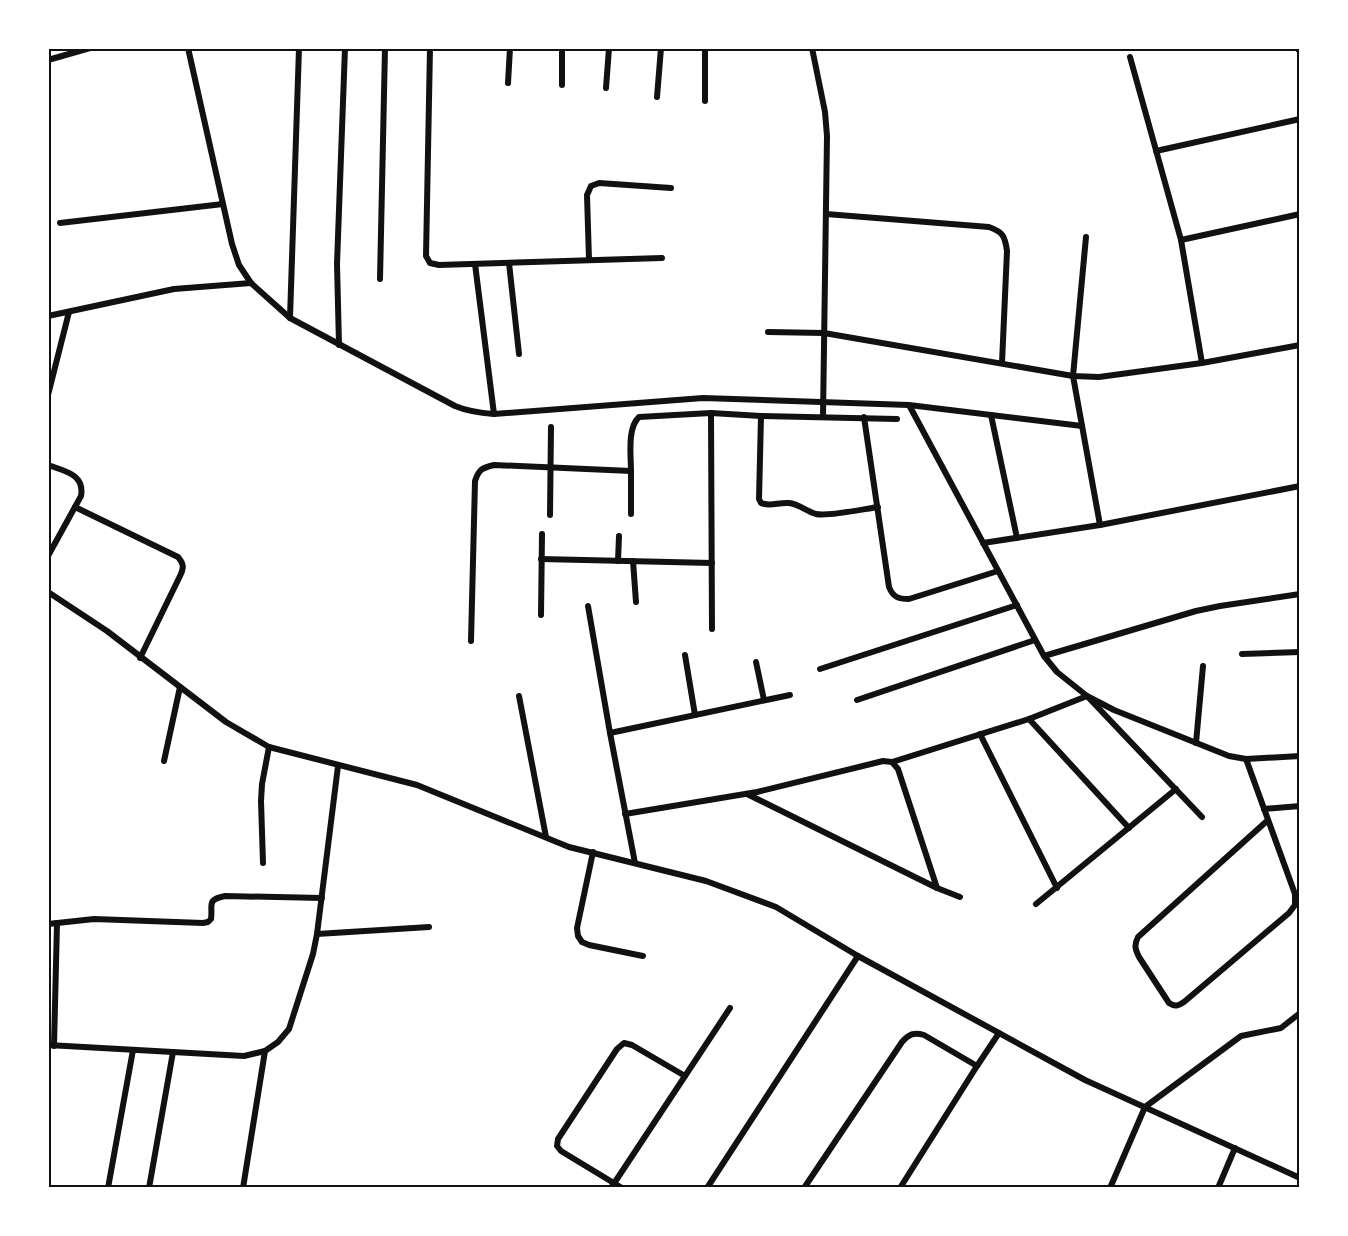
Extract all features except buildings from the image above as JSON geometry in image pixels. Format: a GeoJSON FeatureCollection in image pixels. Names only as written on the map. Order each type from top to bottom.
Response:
{"type":"FeatureCollection","features":[{"type":"Feature","properties":{"kind":"street"},"geometry":{"type":"LineString","coordinates":[[48,60],[66,51],[90,48]]}},
{"type":"Feature","properties":{"kind":"street"},"geometry":{"type":"LineString","coordinates":[[188,48],[232,244],[239,265],[251,283],[290,318],[464,410],[494,414],[703,398],[823,401],[909,405],[1082,426]]}},
{"type":"Feature","properties":{"kind":"street"},"geometry":{"type":"LineString","coordinates":[[290,318],[299,48]]}},
{"type":"Feature","properties":{"kind":"street"},"geometry":{"type":"LineString","coordinates":[[339,345],[337,264],[345,48]]}},
{"type":"Feature","properties":{"kind":"street"},"geometry":{"type":"LineString","coordinates":[[380,279],[385,48]]}},
{"type":"Feature","properties":{"kind":"street"},"geometry":{"type":"LineString","coordinates":[[430,48],[426,256],[430,263],[439,265],[662,258]]}},
{"type":"Feature","properties":{"kind":"street"},"geometry":{"type":"LineString","coordinates":[[508,83],[510,48]]}},
{"type":"Feature","properties":{"kind":"street"},"geometry":{"type":"LineString","coordinates":[[562,48],[562,85]]}},
{"type":"Feature","properties":{"kind":"street"},"geometry":{"type":"LineString","coordinates":[[606,88],[609,48]]}},
{"type":"Feature","properties":{"kind":"street"},"geometry":{"type":"LineString","coordinates":[[657,97],[661,48]]}},
{"type":"Feature","properties":{"kind":"street"},"geometry":{"type":"LineString","coordinates":[[705,48],[705,101]]}},
{"type":"Feature","properties":{"kind":"street"},"geometry":{"type":"LineString","coordinates":[[812,48],[825,112],[826,136],[823,417]]}},
{"type":"Feature","properties":{"kind":"street"},"geometry":{"type":"LineString","coordinates":[[1130,57],[1181,240],[1202,363]]}},
{"type":"Feature","properties":{"kind":"street"},"geometry":{"type":"LineString","coordinates":[[1156,151],[1300,119]]}},
{"type":"Feature","properties":{"kind":"street"},"geometry":{"type":"LineString","coordinates":[[589,260],[588,195],[591,186],[599,183],[670,188]]}},
{"type":"Feature","properties":{"kind":"street"},"geometry":{"type":"LineString","coordinates":[[60,223],[223,204]]}},
{"type":"Feature","properties":{"kind":"street"},"geometry":{"type":"LineString","coordinates":[[826,214],[989,227],[1000,231],[1006,240],[1007,251],[1002,363]]}},
{"type":"Feature","properties":{"kind":"street"},"geometry":{"type":"LineString","coordinates":[[1181,240],[1300,214]]}},
{"type":"Feature","properties":{"kind":"street"},"geometry":{"type":"LineString","coordinates":[[1086,237],[1073,376],[1100,525]]}},
{"type":"Feature","properties":{"kind":"street"},"geometry":{"type":"LineString","coordinates":[[509,262],[519,354]]}},
{"type":"Feature","properties":{"kind":"street"},"geometry":{"type":"LineString","coordinates":[[475,264],[494,414]]}},
{"type":"Feature","properties":{"kind":"street"},"geometry":{"type":"LineString","coordinates":[[48,316],[174,289],[251,283]]}},
{"type":"Feature","properties":{"kind":"street"},"geometry":{"type":"LineString","coordinates":[[48,395],[69,312]]}},
{"type":"Feature","properties":{"kind":"street"},"geometry":{"type":"LineString","coordinates":[[768,332],[824,333],[1073,376],[1099,377],[1202,363],[1300,345]]}},
{"type":"Feature","properties":{"kind":"street"},"geometry":{"type":"LineString","coordinates":[[909,405],[1044,656],[1057,672],[1087,696],[1203,817]]}},
{"type":"Feature","properties":{"kind":"street"},"geometry":{"type":"LineString","coordinates":[[711,412],[712,629]]}},
{"type":"Feature","properties":{"kind":"street"},"geometry":{"type":"LineString","coordinates":[[632,514],[632,429],[639,417],[711,412],[761,416],[897,419]]}},
{"type":"Feature","properties":{"kind":"street"},"geometry":{"type":"LineString","coordinates":[[991,415],[1017,538]]}},
{"type":"Feature","properties":{"kind":"street"},"geometry":{"type":"LineString","coordinates":[[761,416],[759,499],[761,503],[766,506],[792,503],[816,514],[878,507]]}},
{"type":"Feature","properties":{"kind":"street"},"geometry":{"type":"LineString","coordinates":[[864,417],[892,594],[899,599],[909,599],[998,571]]}},
{"type":"Feature","properties":{"kind":"street"},"geometry":{"type":"LineString","coordinates":[[550,515],[551,427]]}},
{"type":"Feature","properties":{"kind":"street"},"geometry":{"type":"LineString","coordinates":[[48,465],[74,476],[83,488],[81,496],[48,555]]}},
{"type":"Feature","properties":{"kind":"street"},"geometry":{"type":"LineString","coordinates":[[471,641],[477,474],[483,468],[494,465],[631,471]]}},
{"type":"Feature","properties":{"kind":"street"},"geometry":{"type":"LineString","coordinates":[[983,543],[1100,525],[1300,486]]}},
{"type":"Feature","properties":{"kind":"street"},"geometry":{"type":"LineString","coordinates":[[75,507],[178,557],[182,562],[184,569],[140,657]]}},
{"type":"Feature","properties":{"kind":"street"},"geometry":{"type":"LineString","coordinates":[[541,615],[542,534]]}},
{"type":"Feature","properties":{"kind":"street"},"geometry":{"type":"LineString","coordinates":[[618,561],[619,536]]}},
{"type":"Feature","properties":{"kind":"street"},"geometry":{"type":"LineString","coordinates":[[542,559],[712,563]]}},
{"type":"Feature","properties":{"kind":"street"},"geometry":{"type":"LineString","coordinates":[[633,561],[636,602]]}},
{"type":"Feature","properties":{"kind":"street"},"geometry":{"type":"LineString","coordinates":[[48,592],[107,631],[226,722],[269,747],[417,785],[569,847],[706,880],[776,907],[858,956],[1085,1080],[1300,1178]]}},
{"type":"Feature","properties":{"kind":"street"},"geometry":{"type":"LineString","coordinates":[[1044,656],[1196,611],[1300,594]]}},
{"type":"Feature","properties":{"kind":"street"},"geometry":{"type":"LineString","coordinates":[[588,606],[635,863]]}},
{"type":"Feature","properties":{"kind":"street"},"geometry":{"type":"LineString","coordinates":[[820,669],[1017,606]]}},
{"type":"Feature","properties":{"kind":"street"},"geometry":{"type":"LineString","coordinates":[[857,700],[1035,640]]}},
{"type":"Feature","properties":{"kind":"street"},"geometry":{"type":"LineString","coordinates":[[1242,654],[1300,652]]}},
{"type":"Feature","properties":{"kind":"street"},"geometry":{"type":"LineString","coordinates":[[685,655],[695,715]]}},
{"type":"Feature","properties":{"kind":"street"},"geometry":{"type":"LineString","coordinates":[[756,662],[764,700]]}},
{"type":"Feature","properties":{"kind":"street"},"geometry":{"type":"LineString","coordinates":[[1196,743],[1203,666]]}},
{"type":"Feature","properties":{"kind":"street"},"geometry":{"type":"LineString","coordinates":[[164,761],[180,687]]}},
{"type":"Feature","properties":{"kind":"street"},"geometry":{"type":"LineString","coordinates":[[610,733],[790,695]]}},
{"type":"Feature","properties":{"kind":"street"},"geometry":{"type":"LineString","coordinates":[[519,696],[546,837]]}},
{"type":"Feature","properties":{"kind":"street"},"geometry":{"type":"LineString","coordinates":[[626,814],[747,794],[883,761],[892,762],[1029,719],[1087,696],[1114,710],[1229,756],[1246,759],[1300,756]]}},
{"type":"Feature","properties":{"kind":"street"},"geometry":{"type":"LineString","coordinates":[[1029,719],[1129,828]]}},
{"type":"Feature","properties":{"kind":"street"},"geometry":{"type":"LineString","coordinates":[[980,734],[1057,888]]}},
{"type":"Feature","properties":{"kind":"street"},"geometry":{"type":"LineString","coordinates":[[263,863],[261,784],[269,747]]}},
{"type":"Feature","properties":{"kind":"street"},"geometry":{"type":"LineString","coordinates":[[1246,759],[1295,894],[1295,905],[1289,913],[1184,1002],[1179,1006],[1173,1006],[1138,957],[1135,949],[1138,937],[1268,820]]}},
{"type":"Feature","properties":{"kind":"street"},"geometry":{"type":"LineString","coordinates":[[892,762],[898,769],[937,888]]}},
{"type":"Feature","properties":{"kind":"street"},"geometry":{"type":"LineString","coordinates":[[57,923],[51,1045],[244,1056],[265,1051],[278,1042],[289,1029],[313,954],[338,766]]}},
{"type":"Feature","properties":{"kind":"street"},"geometry":{"type":"LineString","coordinates":[[1036,904],[1176,789]]}},
{"type":"Feature","properties":{"kind":"street"},"geometry":{"type":"LineString","coordinates":[[747,794],[937,888],[960,897]]}},
{"type":"Feature","properties":{"kind":"street"},"geometry":{"type":"LineString","coordinates":[[1264,809],[1300,806]]}},
{"type":"Feature","properties":{"kind":"street"},"geometry":{"type":"LineString","coordinates":[[592,852],[577,928],[578,936],[582,942],[643,956]]}},
{"type":"Feature","properties":{"kind":"street"},"geometry":{"type":"LineString","coordinates":[[48,924],[94,920],[203,923],[212,919],[210,906],[217,897],[322,898]]}},
{"type":"Feature","properties":{"kind":"street"},"geometry":{"type":"LineString","coordinates":[[317,934],[429,927]]}},
{"type":"Feature","properties":{"kind":"street"},"geometry":{"type":"LineString","coordinates":[[707,1188],[858,956]]}},
{"type":"Feature","properties":{"kind":"street"},"geometry":{"type":"LineString","coordinates":[[613,1185],[730,1008]]}},
{"type":"Feature","properties":{"kind":"street"},"geometry":{"type":"LineString","coordinates":[[1110,1188],[1145,1107],[1241,1036],[1281,1028],[1300,1013]]}},
{"type":"Feature","properties":{"kind":"street"},"geometry":{"type":"LineString","coordinates":[[804,1188],[908,1036],[916,1033],[924,1035],[977,1066]]}},
{"type":"Feature","properties":{"kind":"street"},"geometry":{"type":"LineString","coordinates":[[900,1188],[999,1033]]}},
{"type":"Feature","properties":{"kind":"street"},"geometry":{"type":"LineString","coordinates":[[622,1188],[613,1185],[561,1151],[557,1146],[558,1138],[616,1049],[624,1043],[685,1076]]}},
{"type":"Feature","properties":{"kind":"street"},"geometry":{"type":"LineString","coordinates":[[108,1188],[133,1050]]}},
{"type":"Feature","properties":{"kind":"street"},"geometry":{"type":"LineString","coordinates":[[243,1188],[265,1051]]}},
{"type":"Feature","properties":{"kind":"street"},"geometry":{"type":"LineString","coordinates":[[149,1188],[173,1052]]}},
{"type":"Feature","properties":{"kind":"street"},"geometry":{"type":"LineString","coordinates":[[1218,1188],[1235,1148]]}}]}
